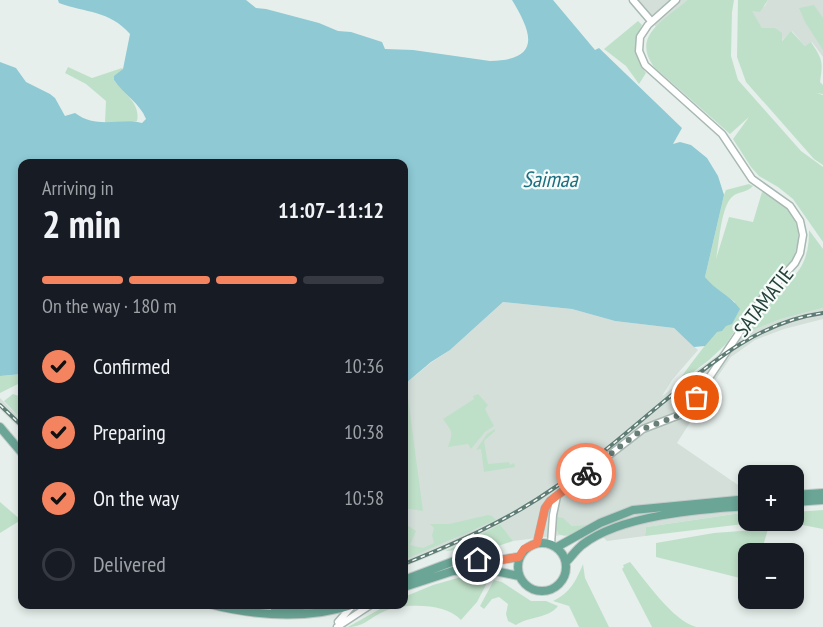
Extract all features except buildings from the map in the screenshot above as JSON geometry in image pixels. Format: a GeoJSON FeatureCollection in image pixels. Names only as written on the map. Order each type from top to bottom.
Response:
{"type":"FeatureCollection","features":[{"type":"Feature","properties":{"kind":"main road"},"geometry":{"type":"LineString","coordinates":[[0,427],[18,448]]}},
{"type":"Feature","properties":{"kind":"main road"},"geometry":{"type":"LineString","coordinates":[[804,494],[823,493]]}},
{"type":"Feature","properties":{"kind":"main road"},"geometry":{"type":"LineString","coordinates":[[554,546],[566,562],[564,578],[552,589],[537,591],[529,588],[517,570],[519,557],[524,549],[537,543],[554,546],[600,523],[633,510],[738,500]]}},
{"type":"Feature","properties":{"kind":"main road"},"geometry":{"type":"LineString","coordinates":[[804,501],[823,500]]}},
{"type":"Feature","properties":{"kind":"main road"},"geometry":{"type":"LineString","coordinates":[[566,562],[582,545],[603,533],[633,522],[738,507]]}},
{"type":"Feature","properties":{"kind":"main road"},"geometry":{"type":"LineString","coordinates":[[408,578],[457,560],[500,560],[519,557]]}},
{"type":"Feature","properties":{"kind":"main road"},"geometry":{"type":"LineString","coordinates":[[408,586],[453,571],[485,569],[519,576]]}},
{"type":"Feature","properties":{"kind":"main road"},"geometry":{"type":"LineString","coordinates":[[228,609],[279,615],[305,614],[332,609]]}},
{"type":"Feature","properties":{"kind":"street"},"geometry":{"type":"LineString","coordinates":[[633,0],[651,21]]}},
{"type":"Feature","properties":{"kind":"street","name":"SATAMATIE"},"geometry":{"type":"LineString","coordinates":[[537,543],[545,508],[557,495],[643,429],[682,414],[690,406],[762,299],[787,274],[800,253],[803,235],[797,214],[790,206],[752,179],[722,134],[645,65],[641,58],[639,44],[644,29],[676,0]]}},
{"type":"Feature","properties":{"kind":"street"},"geometry":{"type":"LineString","coordinates":[[554,546],[553,515],[557,495]]}},
{"type":"Feature","properties":{"kind":"street"},"geometry":{"type":"LineString","coordinates":[[335,627],[351,609]]}},
{"type":"Feature","properties":{"kind":"street"},"geometry":{"type":"LineString","coordinates":[[335,627],[364,609]]}},
{"type":"Feature","properties":{"kind":"shaded area"},"geometry":{"type":"Polygon","coordinates":[[[633,0],[687,0],[656,27],[633,0]]]}},
{"type":"Feature","properties":{"kind":"shaded area"},"geometry":{"type":"Polygon","coordinates":[[[768,0],[823,0],[823,57],[812,42],[805,46],[792,31],[781,41],[775,28],[762,28],[751,11],[765,6],[768,0]]]}},
{"type":"Feature","properties":{"kind":"shaded area"},"geometry":{"type":"Polygon","coordinates":[[[503,302],[572,309],[615,321],[674,328],[698,350],[672,380],[662,396],[751,331],[781,319],[823,308],[823,319],[784,329],[755,340],[731,357],[693,413],[677,443],[738,485],[738,513],[646,527],[645,536],[607,541],[590,524],[572,526],[563,519],[557,531],[562,535],[513,541],[500,524],[474,538],[408,565],[408,381],[450,350],[503,302]]]}},
{"type":"Feature","properties":{"kind":"shaded area"},"geometry":{"type":"Polygon","coordinates":[[[0,398],[18,416],[18,427],[0,409],[0,398]]]}},
{"type":"Feature","properties":{"kind":"green space"},"geometry":{"type":"Polygon","coordinates":[[[687,0],[734,0],[731,56],[738,80],[801,151],[823,167],[823,242],[793,199],[759,176],[733,139],[749,117],[730,134],[655,68],[648,57],[646,47],[653,30],[687,0]]]}},
{"type":"Feature","properties":{"kind":"green space"},"geometry":{"type":"Polygon","coordinates":[[[738,0],[768,0],[760,12],[752,11],[762,28],[775,28],[782,33],[782,41],[791,31],[805,46],[811,42],[818,53],[822,65],[820,82],[823,85],[823,94],[816,93],[823,95],[823,165],[814,159],[746,82],[737,57],[738,0]]]}},
{"type":"Feature","properties":{"kind":"green space"},"geometry":{"type":"Polygon","coordinates":[[[814,5],[823,18],[823,50],[799,8],[814,5]]]}},
{"type":"Feature","properties":{"kind":"green space"},"geometry":{"type":"Polygon","coordinates":[[[638,21],[642,25],[637,38],[636,50],[646,73],[639,84],[626,66],[604,49],[638,21]]]}},
{"type":"Feature","properties":{"kind":"green space"},"geometry":{"type":"Polygon","coordinates":[[[68,67],[92,78],[122,68],[114,80],[134,104],[138,115],[137,121],[105,123],[106,101],[86,84],[65,73],[68,67]]]}},
{"type":"Feature","properties":{"kind":"green space"},"geometry":{"type":"Polygon","coordinates":[[[749,184],[753,186],[734,195],[728,202],[723,217],[716,259],[729,217],[753,222],[762,192],[788,209],[794,217],[798,231],[798,244],[793,259],[751,306],[726,344],[675,386],[735,302],[712,286],[705,277],[726,190],[749,184]]]}},
{"type":"Feature","properties":{"kind":"green space"},"geometry":{"type":"Polygon","coordinates":[[[809,230],[823,249],[823,308],[781,319],[751,331],[760,312],[803,263],[808,247],[809,230]]]}},
{"type":"Feature","properties":{"kind":"green space"},"geometry":{"type":"Polygon","coordinates":[[[18,374],[18,384],[0,393],[0,376],[18,374]]]}},
{"type":"Feature","properties":{"kind":"green space"},"geometry":{"type":"Polygon","coordinates":[[[13,394],[18,396],[18,416],[4,401],[13,394]]]}},
{"type":"Feature","properties":{"kind":"green space"},"geometry":{"type":"Polygon","coordinates":[[[478,394],[488,405],[485,409],[494,426],[485,432],[471,449],[468,444],[448,447],[451,433],[443,419],[478,394]]]}},
{"type":"Feature","properties":{"kind":"green space"},"geometry":{"type":"Polygon","coordinates":[[[408,398],[423,511],[408,509],[408,398]]]}},
{"type":"Feature","properties":{"kind":"green space"},"geometry":{"type":"Polygon","coordinates":[[[495,429],[484,441],[488,464],[509,462],[510,465],[514,463],[515,467],[484,472],[481,449],[476,450],[487,434],[495,429]]]}},
{"type":"Feature","properties":{"kind":"green space"},"geometry":{"type":"Polygon","coordinates":[[[0,502],[18,517],[18,522],[0,533],[0,502]]]}},
{"type":"Feature","properties":{"kind":"green space"},"geometry":{"type":"Polygon","coordinates":[[[823,510],[823,529],[804,525],[804,511],[823,510]]]}},
{"type":"Feature","properties":{"kind":"green space"},"geometry":{"type":"Polygon","coordinates":[[[738,513],[738,525],[645,536],[646,527],[738,513]]]}},
{"type":"Feature","properties":{"kind":"green space"},"geometry":{"type":"Polygon","coordinates":[[[488,515],[496,520],[408,558],[408,526],[416,531],[410,545],[423,548],[434,543],[432,535],[434,528],[430,524],[449,524],[488,515]]]}},
{"type":"Feature","properties":{"kind":"green space"},"geometry":{"type":"Polygon","coordinates":[[[556,517],[563,518],[572,526],[591,525],[573,534],[562,535],[556,527],[556,517]]]}},
{"type":"Feature","properties":{"kind":"green space"},"geometry":{"type":"Polygon","coordinates":[[[500,524],[513,541],[495,547],[445,551],[474,538],[500,524]]]}},
{"type":"Feature","properties":{"kind":"green space"},"geometry":{"type":"Polygon","coordinates":[[[767,531],[764,543],[738,543],[738,578],[656,557],[656,543],[714,533],[767,531]]]}},
{"type":"Feature","properties":{"kind":"green space"},"geometry":{"type":"Polygon","coordinates":[[[630,562],[678,617],[696,627],[652,627],[622,569],[623,565],[630,562]]]}},
{"type":"Feature","properties":{"kind":"green space"},"geometry":{"type":"Polygon","coordinates":[[[583,564],[585,578],[609,627],[579,627],[569,606],[553,601],[572,586],[583,564]]]}},
{"type":"Feature","properties":{"kind":"green space"},"geometry":{"type":"Polygon","coordinates":[[[465,576],[490,577],[477,602],[461,620],[446,610],[425,606],[408,607],[408,595],[465,576]]]}},
{"type":"Feature","properties":{"kind":"green space"},"geometry":{"type":"Polygon","coordinates":[[[494,580],[502,582],[531,601],[546,601],[558,606],[549,613],[516,625],[508,621],[506,614],[508,604],[499,597],[492,599],[484,609],[480,606],[494,580]]]}},
{"type":"Feature","properties":{"kind":"green space"},"geometry":{"type":"Polygon","coordinates":[[[380,609],[390,609],[363,624],[348,627],[380,609]]]}},
{"type":"Feature","properties":{"kind":"water","name":"Saimaa"},"geometry":{"type":"Polygon","coordinates":[[[58,0],[246,0],[256,8],[319,23],[338,31],[351,32],[382,42],[385,49],[413,50],[490,61],[518,56],[525,50],[528,42],[524,23],[512,0],[553,0],[595,50],[599,48],[682,128],[673,144],[680,142],[691,145],[707,158],[718,176],[724,195],[705,277],[740,309],[732,324],[717,332],[705,346],[694,347],[674,328],[615,321],[572,309],[503,302],[450,350],[408,381],[408,159],[18,159],[18,374],[0,376],[0,62],[16,68],[26,82],[55,98],[65,116],[75,113],[92,121],[101,122],[142,123],[146,119],[140,108],[114,80],[114,76],[123,69],[130,34],[114,20],[105,16],[59,3],[58,0]]]}},
{"type":"Feature","properties":{"kind":"railway"},"geometry":{"type":"LineString","coordinates":[[408,562],[481,530],[536,500],[582,468],[699,373],[736,346],[777,325],[823,313]]}},
{"type":"Feature","properties":{"kind":"railway"},"geometry":{"type":"LineString","coordinates":[[0,405],[18,422]]}},
{"type":"Feature","properties":{"kind":"way so far"},"geometry":{"type":"LineString","coordinates":[[586,473],[643,429],[682,414],[697,398]]}},
{"type":"Feature","properties":{"kind":"route"},"geometry":{"type":"LineString","coordinates":[[478,560],[519,557],[524,549],[537,543],[545,508],[557,495],[586,473]]}}]}
